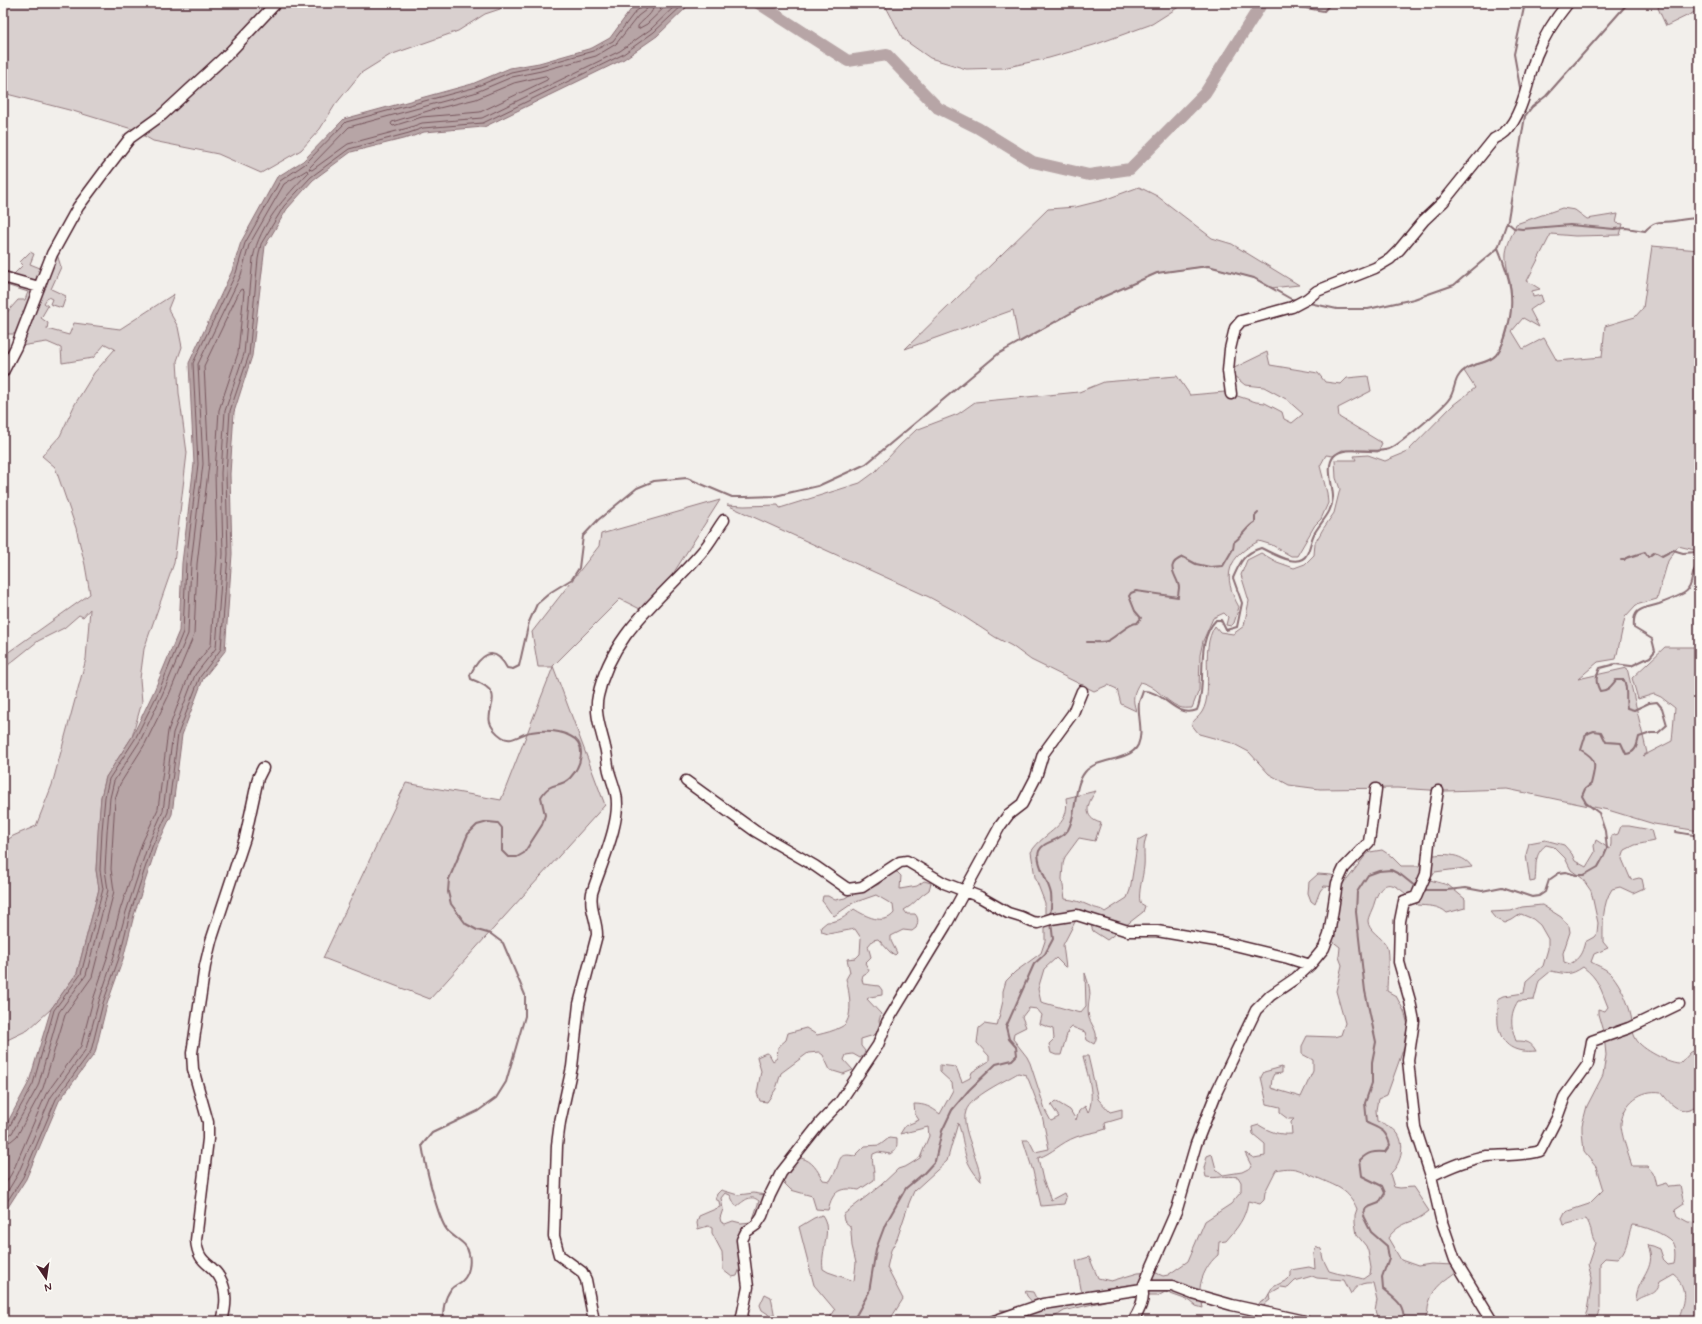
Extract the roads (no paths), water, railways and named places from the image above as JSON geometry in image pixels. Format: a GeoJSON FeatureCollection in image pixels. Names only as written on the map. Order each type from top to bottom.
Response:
{"type":"FeatureCollection","features":[{"type":"Feature","properties":{"kind":"street"},"geometry":{"type":"LineString","coordinates":[[3,372],[16,347],[52,254],[78,208],[130,138],[162,115],[224,58],[276,3]]}},
{"type":"Feature","properties":{"kind":"street"},"geometry":{"type":"LineString","coordinates":[[1231,394],[1228,371],[1230,349],[1235,328],[1241,321],[1292,307],[1307,299],[1317,291],[1375,268],[1390,259],[1424,220],[1453,191],[1494,139],[1505,132],[1516,117],[1536,56],[1544,38],[1556,17],[1568,3]]}},
{"type":"Feature","properties":{"kind":"street"},"geometry":{"type":"LineString","coordinates":[[3,277],[39,287]]}},
{"type":"Feature","properties":{"kind":"street"},"geometry":{"type":"LineString","coordinates":[[594,1321],[586,1280],[582,1272],[559,1255],[554,1236],[556,1145],[572,1067],[578,1004],[597,935],[597,928],[590,904],[592,893],[614,829],[616,812],[616,795],[608,770],[596,711],[597,697],[604,672],[620,641],[702,552],[724,520]]}},
{"type":"Feature","properties":{"kind":"street"},"geometry":{"type":"LineString","coordinates":[[742,1321],[748,1287],[742,1240],[746,1232],[756,1225],[762,1216],[770,1194],[781,1173],[820,1122],[840,1102],[878,1045],[886,1022],[946,925],[1000,826],[1009,814],[1022,804],[1036,777],[1043,754],[1073,712],[1082,691]]}},
{"type":"Feature","properties":{"kind":"street"},"geometry":{"type":"LineString","coordinates":[[222,1321],[225,1311],[225,1289],[220,1278],[201,1259],[197,1250],[196,1240],[208,1139],[208,1122],[193,1069],[192,1053],[205,966],[211,941],[245,838],[258,778],[263,768]]}},
{"type":"Feature","properties":{"kind":"street"},"geometry":{"type":"LineString","coordinates":[[686,781],[756,832],[815,866],[848,889],[862,886],[900,862],[907,862],[944,884],[965,891],[1032,922],[1038,923],[1051,919],[1077,915],[1128,931],[1157,931],[1222,942],[1288,958],[1310,965]]}},
{"type":"Feature","properties":{"kind":"street"},"geometry":{"type":"LineString","coordinates":[[1133,1321],[1139,1310],[1144,1293],[1143,1288],[1176,1209],[1196,1144],[1217,1091],[1256,1010],[1271,995],[1296,978],[1310,965],[1324,948],[1329,935],[1337,883],[1344,868],[1369,842],[1376,789]]}},
{"type":"Feature","properties":{"kind":"street"},"geometry":{"type":"LineString","coordinates":[[1438,791],[1429,842],[1426,874],[1416,897],[1404,901],[1400,928],[1399,962],[1410,1001],[1414,1022],[1408,1060],[1411,1100],[1416,1128],[1431,1176],[1441,1219],[1455,1260],[1492,1321]]}},
{"type":"Feature","properties":{"kind":"street"},"geometry":{"type":"LineString","coordinates":[[1431,1176],[1457,1163],[1484,1157],[1530,1154],[1540,1151],[1557,1118],[1564,1096],[1588,1064],[1592,1042],[1630,1028],[1679,1004]]}},
{"type":"Feature","properties":{"kind":"street"},"geometry":{"type":"LineString","coordinates":[[994,1321],[1043,1304],[1143,1288],[1172,1286],[1232,1306],[1305,1321]]}},
{"type":"Feature","properties":{"kind":"water"},"geometry":{"type":"Polygon","coordinates":[[[642,3],[691,3],[657,36],[624,59],[484,127],[424,132],[411,137],[351,152],[313,180],[287,209],[265,246],[252,356],[234,412],[230,474],[232,554],[225,651],[203,679],[182,735],[172,814],[156,848],[134,915],[123,959],[107,1004],[95,1053],[59,1101],[26,1179],[3,1215],[3,1131],[29,1082],[51,1009],[77,973],[99,889],[96,870],[98,831],[101,797],[106,777],[132,737],[154,691],[179,631],[182,563],[194,464],[189,363],[232,271],[241,242],[277,177],[303,161],[344,119],[472,84],[510,68],[539,63],[592,48],[610,38],[632,8],[642,3]]]}},
{"type":"Feature","properties":{"kind":"waterway"},"geometry":{"type":"LineString","coordinates":[[758,3],[848,61],[887,55],[938,108],[978,128],[1033,162],[1089,175],[1130,169],[1205,93],[1262,3]]}},
{"type":"Feature","properties":{"kind":"waterway"},"geometry":{"type":"LineString","coordinates":[[1276,3],[1324,11],[1331,3]]}},
{"type":"Feature","properties":{"kind":"waterway"},"geometry":{"type":"LineString","coordinates":[[1521,93],[1514,54],[1525,3]]}},
{"type":"Feature","properties":{"kind":"waterway"},"geometry":{"type":"LineString","coordinates":[[1309,303],[1337,309],[1368,309],[1414,299],[1454,285],[1498,248],[1508,219],[1525,116],[1532,107],[1546,96],[1628,3]]}},
{"type":"Feature","properties":{"kind":"waterway"},"geometry":{"type":"LineString","coordinates":[[1507,222],[1514,228],[1522,229],[1570,225],[1614,229],[1626,228],[1645,231],[1658,222],[1699,218]]}},
{"type":"Feature","properties":{"kind":"waterway"},"geometry":{"type":"LineString","coordinates":[[1050,915],[1050,889],[1038,856],[1041,847],[1061,837],[1068,830],[1073,816],[1078,785],[1085,772],[1090,767],[1097,764],[1128,754],[1138,745],[1140,740],[1139,702],[1143,691],[1157,695],[1182,711],[1189,712],[1197,710],[1202,687],[1203,651],[1209,629],[1216,620],[1221,620],[1226,630],[1237,627],[1242,603],[1233,578],[1243,559],[1250,553],[1261,548],[1285,559],[1298,561],[1303,559],[1308,552],[1314,534],[1331,508],[1333,492],[1330,476],[1330,465],[1334,456],[1339,452],[1352,450],[1382,451],[1394,446],[1445,404],[1451,397],[1457,379],[1462,372],[1467,368],[1492,359],[1496,355],[1503,343],[1510,319],[1511,308],[1510,288],[1506,269],[1498,248]]}},
{"type":"Feature","properties":{"kind":"waterway"},"geometry":{"type":"LineString","coordinates":[[443,1321],[445,1300],[451,1289],[462,1281],[467,1275],[470,1265],[470,1257],[466,1246],[447,1230],[439,1214],[422,1145],[432,1133],[478,1111],[496,1098],[506,1082],[525,1016],[525,995],[503,943],[491,934],[477,930],[466,924],[451,904],[448,892],[449,879],[468,834],[477,825],[488,822],[498,823],[502,828],[502,851],[508,857],[517,857],[524,853],[542,825],[545,815],[541,797],[548,788],[562,783],[570,778],[577,768],[581,756],[581,750],[576,740],[561,733],[541,731],[527,733],[513,739],[506,739],[502,737],[493,728],[490,720],[493,699],[491,692],[485,686],[471,679],[470,675],[483,657],[492,654],[502,660],[507,668],[513,669],[519,666],[529,622],[537,604],[551,592],[572,579],[579,568],[583,536],[598,520],[637,488],[654,481],[687,478],[732,497],[775,496],[818,486],[866,464],[998,354],[1087,304],[1157,273],[1208,266],[1254,278],[1291,299],[1297,300]]}},
{"type":"Feature","properties":{"kind":"waterway"},"geometry":{"type":"LineString","coordinates":[[1087,642],[1107,641],[1130,625],[1137,623],[1141,618],[1135,611],[1129,596],[1131,593],[1136,591],[1178,597],[1179,587],[1172,567],[1177,560],[1183,557],[1196,564],[1210,567],[1223,566],[1233,549],[1234,542],[1249,526],[1255,522],[1255,516],[1258,513]]}},
{"type":"Feature","properties":{"kind":"waterway"},"geometry":{"type":"LineString","coordinates":[[1621,560],[1645,552],[1648,557],[1655,552],[1662,556],[1673,550],[1683,553],[1697,552],[1699,555]]}},
{"type":"Feature","properties":{"kind":"waterway"},"geometry":{"type":"LineString","coordinates":[[1423,890],[1466,888],[1482,891],[1502,887],[1532,897],[1539,896],[1545,892],[1549,880],[1559,873],[1566,872],[1576,875],[1584,875],[1598,867],[1607,849],[1605,831],[1599,813],[1586,803],[1582,796],[1585,789],[1591,784],[1594,768],[1591,757],[1581,750],[1586,734],[1594,731],[1601,732],[1606,742],[1621,743],[1626,754],[1634,750],[1637,746],[1639,737],[1651,733],[1658,733],[1667,725],[1662,708],[1657,702],[1649,703],[1634,710],[1627,708],[1626,687],[1624,680],[1616,680],[1607,689],[1600,691],[1597,682],[1598,674],[1600,668],[1615,664],[1631,666],[1650,657],[1655,651],[1652,639],[1634,628],[1634,621],[1637,612],[1684,593],[1690,587],[1694,571],[1699,564]]}},
{"type":"Feature","properties":{"kind":"waterway"},"geometry":{"type":"LineString","coordinates":[[1676,832],[1699,836]]}},
{"type":"Feature","properties":{"kind":"waterway"},"geometry":{"type":"LineString","coordinates":[[1404,1321],[1401,1306],[1383,1289],[1382,1277],[1389,1258],[1387,1246],[1371,1232],[1363,1216],[1366,1208],[1379,1203],[1385,1193],[1382,1186],[1362,1176],[1360,1160],[1371,1153],[1385,1152],[1390,1145],[1385,1133],[1367,1123],[1365,1103],[1372,1083],[1372,1062],[1376,1042],[1365,991],[1356,912],[1357,892],[1368,875],[1379,871],[1391,870],[1401,875],[1416,887]]}},
{"type":"Feature","properties":{"kind":"waterway"},"geometry":{"type":"LineString","coordinates":[[853,1321],[869,1292],[876,1249],[885,1225],[906,1188],[924,1173],[935,1161],[942,1131],[952,1110],[969,1090],[996,1064],[1012,1060],[1017,1055],[1016,1047],[1009,1039],[1006,1027],[1034,964],[1045,954],[1053,939],[1051,922]]}}]}
